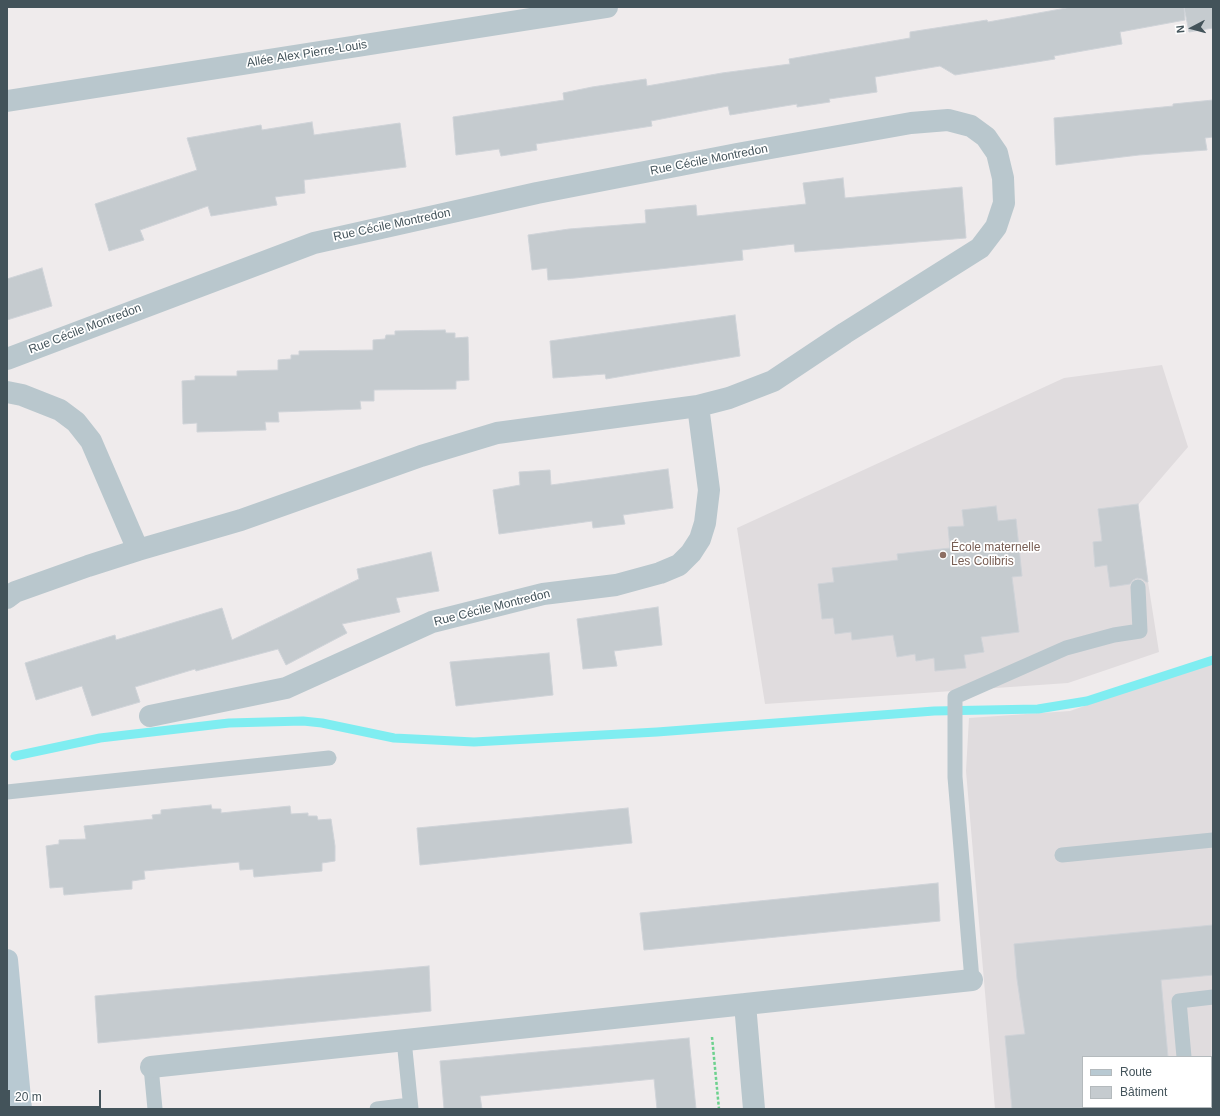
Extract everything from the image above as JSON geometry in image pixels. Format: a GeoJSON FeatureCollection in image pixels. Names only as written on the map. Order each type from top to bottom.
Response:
{"type":"FeatureCollection","features":[{"type":"Feature","properties":{"kind":"main road"},"geometry":{"type":"LineString","coordinates":[[7,960],[16,1100]]}},
{"type":"Feature","properties":{"kind":"street","name":"Allée Alex Pierre-Louis"},"geometry":{"type":"LineString","coordinates":[[7,101],[607,7]]}},
{"type":"Feature","properties":{"kind":"street","name":"Rue Cécile Montredon"},"geometry":{"type":"LineString","coordinates":[[7,359],[314,243],[545,192],[737,154],[912,123],[948,120],[971,126],[986,137],[997,153],[1003,178],[1004,203],[996,227],[980,248],[845,333],[773,381],[729,398],[698,406],[497,433],[420,456],[241,520],[138,550],[15,592],[7,598]]}},
{"type":"Feature","properties":{"kind":"street"},"geometry":{"type":"LineString","coordinates":[[7,392],[22,395],[60,410],[76,422],[90,441],[138,550]]}},
{"type":"Feature","properties":{"kind":"street","name":"Rue Cécile Montredon"},"geometry":{"type":"LineString","coordinates":[[150,716],[286,688],[432,622],[542,594],[616,584],[660,573],[679,565],[691,554],[700,539],[705,523],[709,490],[698,406]]}},
{"type":"Feature","properties":{"kind":"street"},"geometry":{"type":"LineString","coordinates":[[151,1067],[972,980]]}},
{"type":"Feature","properties":{"kind":"street"},"geometry":{"type":"LineString","coordinates":[[745,1004],[754,1109]]}},
{"type":"Feature","properties":{"kind":"lane"},"geometry":{"type":"LineString","coordinates":[[972,980],[955,777],[955,697],[1066,648],[1114,635],[1140,631],[1138,587]]}},
{"type":"Feature","properties":{"kind":"lane"},"geometry":{"type":"LineString","coordinates":[[7,792],[329,758]]}},
{"type":"Feature","properties":{"kind":"lane"},"geometry":{"type":"LineString","coordinates":[[1062,855],[1213,840]]}},
{"type":"Feature","properties":{"kind":"lane"},"geometry":{"type":"LineString","coordinates":[[1184,1056],[1179,1001],[1213,997]]}},
{"type":"Feature","properties":{"kind":"lane"},"geometry":{"type":"LineString","coordinates":[[377,1109],[410,1107],[404,1040]]}},
{"type":"Feature","properties":{"kind":"lane"},"geometry":{"type":"LineString","coordinates":[[151,1067],[155,1109]]}},
{"type":"Feature","properties":{"kind":"path"},"geometry":{"type":"LineString","coordinates":[[712,1037],[719,1109]]}},
{"type":"Feature","properties":{"kind":"shaded area","name":"École maternelle Les Colibris"},"geometry":{"type":"Polygon","coordinates":[[[1162,365],[1188,447],[1138,505],[1159,652],[1068,683],[765,704],[737,528],[1064,378],[1162,365]]]}},
{"type":"Feature","properties":{"kind":"shaded area"},"geometry":{"type":"Polygon","coordinates":[[[1213,661],[1213,1109],[995,1109],[966,771],[969,718],[1070,711],[1213,661]]]}},
{"type":"Feature","properties":{"kind":"building"},"geometry":{"type":"Polygon","coordinates":[[[1072,7],[1184,7],[1185,20],[1120,32],[1122,44],[1054,56],[1055,59],[955,75],[940,66],[875,77],[877,92],[829,99],[830,102],[797,107],[797,104],[730,115],[728,106],[651,121],[652,126],[536,144],[537,150],[501,156],[499,149],[456,155],[453,117],[564,100],[563,93],[592,87],[646,79],[647,86],[722,73],[790,64],[789,59],[910,38],[910,32],[987,20],[988,22],[1072,7]]]}},
{"type":"Feature","properties":{"kind":"building"},"geometry":{"type":"Polygon","coordinates":[[[1184,7],[1213,7],[1213,28],[1189,32],[1184,7]]]}},
{"type":"Feature","properties":{"kind":"building"},"geometry":{"type":"Polygon","coordinates":[[[1213,100],[1213,137],[1205,138],[1207,150],[1139,155],[1056,165],[1054,118],[1173,106],[1173,104],[1213,100]]]}},
{"type":"Feature","properties":{"kind":"building"},"geometry":{"type":"Polygon","coordinates":[[[312,122],[314,135],[400,123],[406,167],[304,180],[305,193],[275,197],[277,205],[211,216],[208,206],[140,230],[144,240],[109,251],[95,204],[197,170],[187,138],[261,125],[262,130],[312,122]]]}},
{"type":"Feature","properties":{"kind":"building"},"geometry":{"type":"Polygon","coordinates":[[[843,178],[845,198],[962,187],[966,238],[795,252],[794,244],[742,250],[743,260],[548,280],[547,268],[532,270],[528,235],[569,229],[646,223],[645,210],[696,205],[697,216],[806,204],[803,183],[843,178]]]}},
{"type":"Feature","properties":{"kind":"building"},"geometry":{"type":"Polygon","coordinates":[[[42,268],[52,306],[7,320],[7,279],[42,268]]]}},
{"type":"Feature","properties":{"kind":"building"},"geometry":{"type":"Polygon","coordinates":[[[735,315],[740,356],[606,379],[605,374],[553,378],[550,341],[735,315]]]}},
{"type":"Feature","properties":{"kind":"building"},"geometry":{"type":"Polygon","coordinates":[[[445,330],[446,333],[455,333],[455,338],[468,337],[469,380],[456,381],[456,389],[374,390],[374,401],[360,401],[361,409],[278,412],[279,422],[265,422],[266,430],[197,432],[197,423],[183,424],[182,381],[195,380],[195,376],[237,376],[237,371],[278,370],[278,360],[291,359],[291,355],[299,355],[299,351],[373,350],[373,340],[385,339],[386,335],[395,335],[395,331],[445,330]]]}},
{"type":"Feature","properties":{"kind":"building"},"geometry":{"type":"Polygon","coordinates":[[[668,469],[673,508],[623,515],[625,524],[593,528],[592,521],[499,534],[493,490],[520,485],[519,472],[550,470],[551,485],[668,469]]]}},
{"type":"Feature","properties":{"kind":"building"},"geometry":{"type":"Polygon","coordinates":[[[1138,504],[1148,582],[1137,578],[1130,584],[1110,587],[1107,565],[1095,567],[1093,542],[1102,541],[1098,509],[1138,504]]]}},
{"type":"Feature","properties":{"kind":"building"},"geometry":{"type":"Polygon","coordinates":[[[996,506],[998,521],[1016,519],[1022,576],[1012,577],[1019,632],[981,637],[984,652],[964,655],[966,668],[935,671],[934,658],[916,661],[915,654],[897,657],[893,635],[852,640],[851,632],[835,634],[833,618],[822,619],[818,584],[834,582],[832,568],[898,560],[897,554],[950,548],[948,527],[964,526],[962,510],[996,506]]]}},
{"type":"Feature","properties":{"kind":"building"},"geometry":{"type":"Polygon","coordinates":[[[431,552],[439,591],[396,598],[400,612],[342,624],[347,633],[286,665],[278,649],[196,671],[195,669],[135,687],[140,702],[92,716],[82,686],[36,700],[25,663],[115,635],[116,640],[222,608],[232,640],[359,579],[357,569],[431,552]]]}},
{"type":"Feature","properties":{"kind":"building"},"geometry":{"type":"Polygon","coordinates":[[[658,607],[662,645],[614,651],[617,666],[583,669],[577,619],[658,607]]]}},
{"type":"Feature","properties":{"kind":"building"},"geometry":{"type":"Polygon","coordinates":[[[549,653],[553,695],[456,706],[450,662],[549,653]]]}},
{"type":"Feature","properties":{"kind":"building"},"geometry":{"type":"Polygon","coordinates":[[[211,805],[212,809],[221,809],[221,813],[290,806],[291,814],[308,813],[308,816],[317,816],[318,820],[331,819],[335,846],[335,861],[322,863],[322,871],[254,877],[253,869],[240,870],[239,862],[144,871],[145,879],[132,881],[132,889],[64,895],[63,887],[50,888],[46,846],[59,844],[59,840],[86,839],[84,826],[153,819],[152,815],[161,814],[161,810],[211,805]]]}},
{"type":"Feature","properties":{"kind":"building"},"geometry":{"type":"Polygon","coordinates":[[[628,808],[632,843],[420,865],[417,828],[628,808]]]}},
{"type":"Feature","properties":{"kind":"building"},"geometry":{"type":"Polygon","coordinates":[[[938,883],[940,921],[644,950],[640,913],[938,883]]]}},
{"type":"Feature","properties":{"kind":"building"},"geometry":{"type":"Polygon","coordinates":[[[1213,925],[1213,975],[1161,980],[1168,1056],[1082,1056],[1083,1109],[1012,1109],[1005,1036],[1025,1034],[1017,979],[1014,944],[1213,925]]]}},
{"type":"Feature","properties":{"kind":"building"},"geometry":{"type":"Polygon","coordinates":[[[429,966],[431,1011],[98,1043],[95,996],[429,966]]]}},
{"type":"Feature","properties":{"kind":"building"},"geometry":{"type":"Polygon","coordinates":[[[689,1038],[696,1109],[657,1109],[654,1079],[480,1096],[482,1109],[444,1109],[440,1061],[689,1038]]]}},
{"type":"Feature","properties":{"kind":"waterway"},"geometry":{"type":"LineString","coordinates":[[15,756],[100,738],[229,723],[303,721],[322,723],[394,738],[474,742],[657,732],[934,711],[1038,709],[1087,701],[1213,660]]}},
{"type":"Feature","properties":{"kind":"place","name":"École maternelle Les Colibris"},"geometry":{"type":"Point","coordinates":[943,555]}}]}
